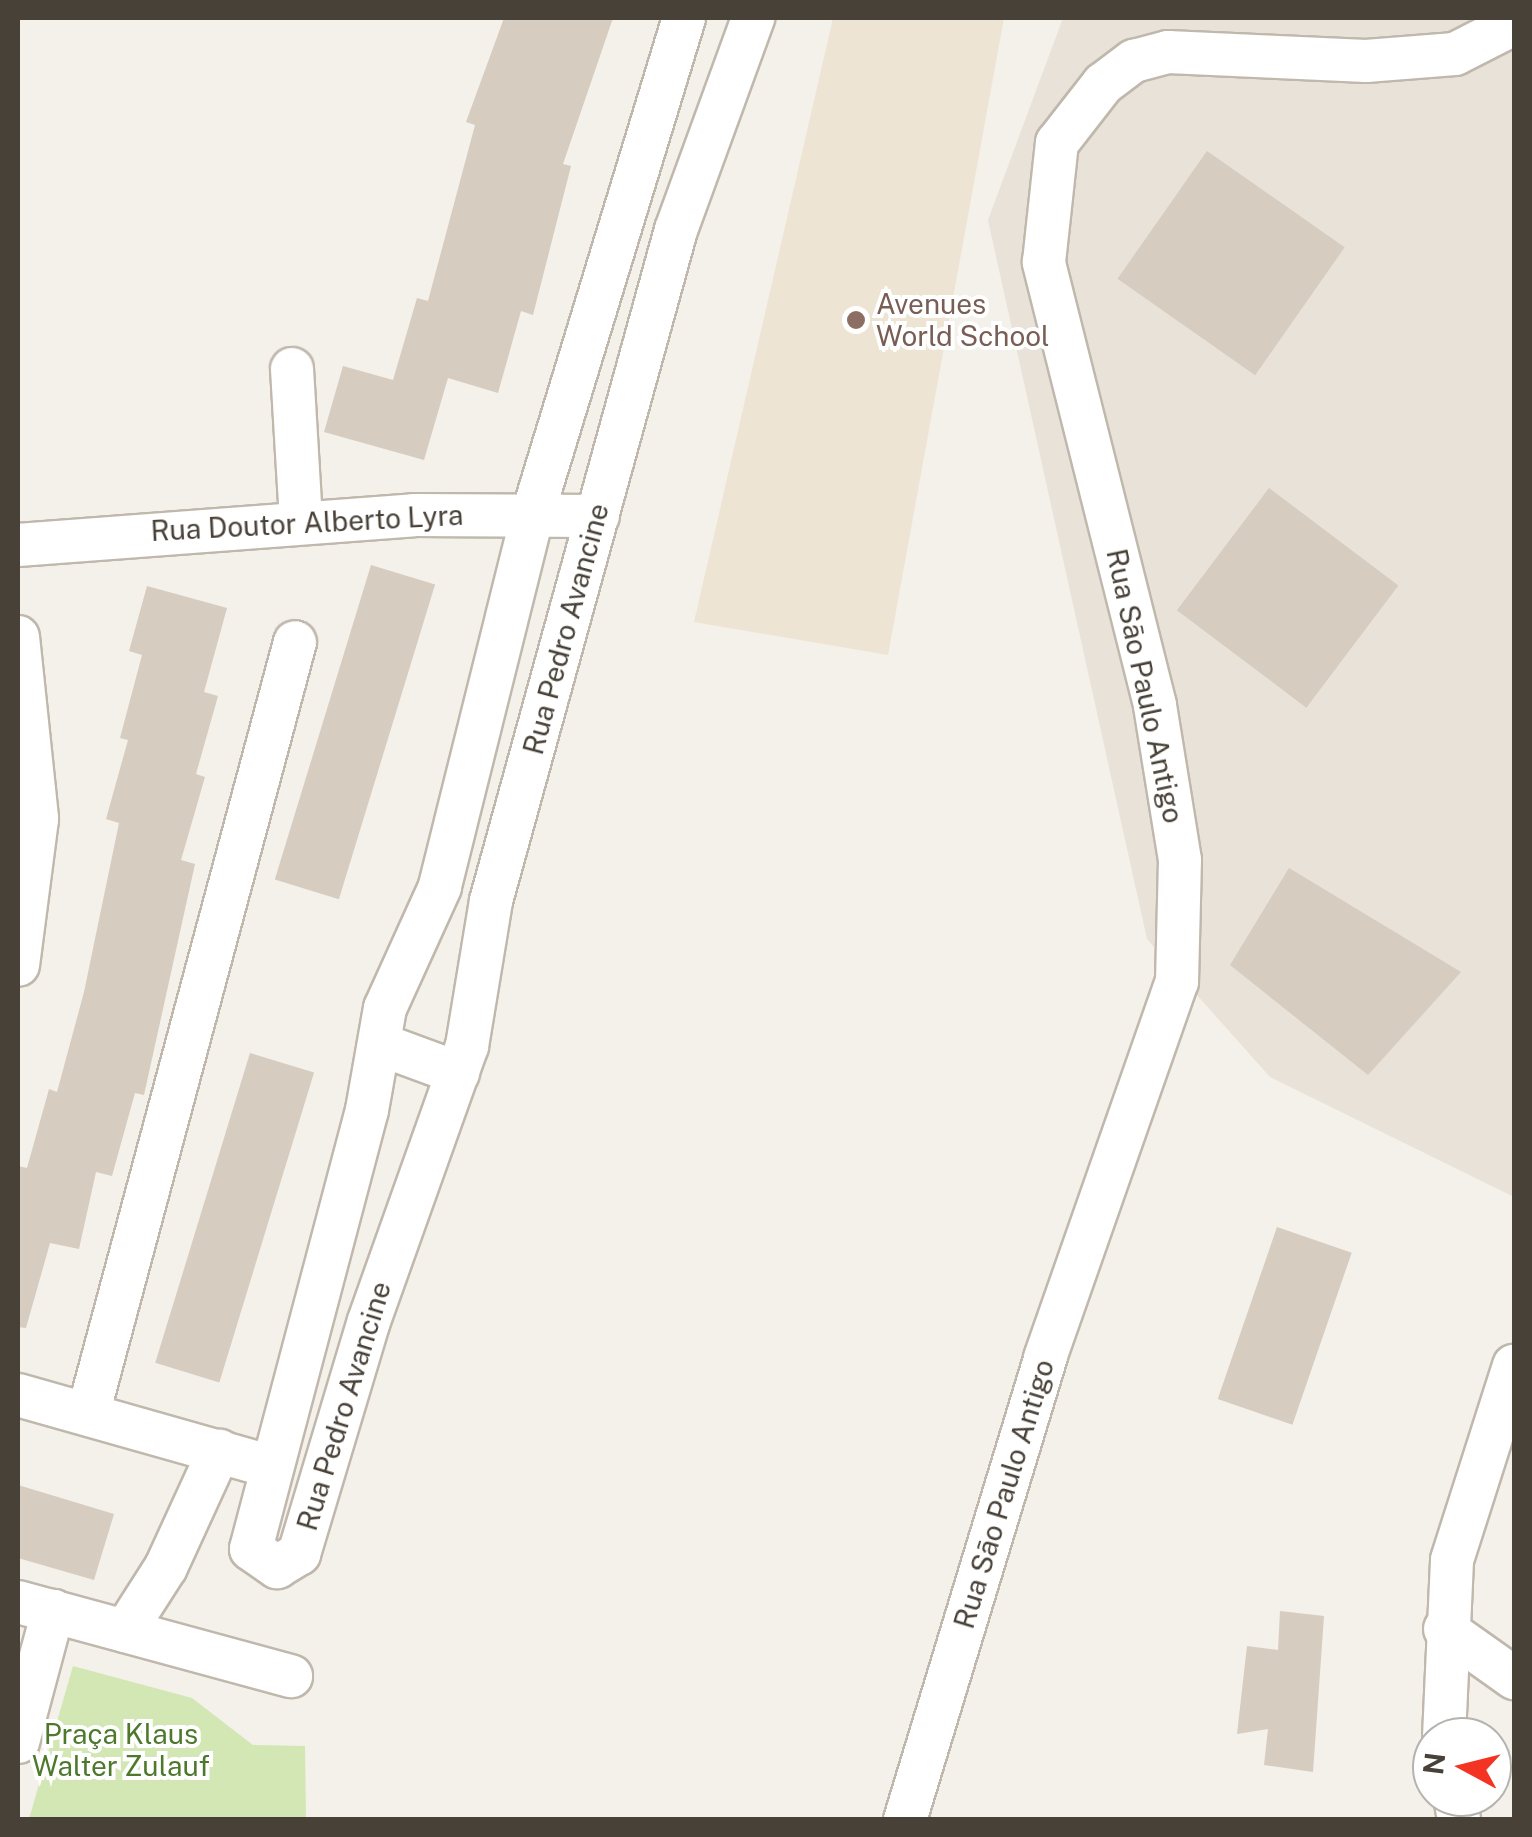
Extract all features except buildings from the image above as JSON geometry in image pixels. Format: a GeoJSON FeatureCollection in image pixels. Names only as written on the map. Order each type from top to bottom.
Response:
{"type":"FeatureCollection","features":[{"type":"Feature","properties":{"kind":"street","name":"Rua Pedro Avancine"},"geometry":{"type":"LineString","coordinates":[[684,18],[532,513],[440,887],[386,1008],[382,1046],[251,1549],[277,1567],[299,1554],[381,1286],[458,1073],[491,901],[676,230],[754,18]]}},
{"type":"Feature","properties":{"kind":"street","name":"Rua São Paulo Antigo"},"geometry":{"type":"LineString","coordinates":[[905,1820],[1045,1358],[1177,982],[1180,860],[1154,704],[1044,262],[1057,142],[1103,84],[1134,61],[1168,52],[1366,61],[1455,54],[1514,24]]}},
{"type":"Feature","properties":{"kind":"street"},"geometry":{"type":"LineString","coordinates":[[292,369],[302,522]]}},
{"type":"Feature","properties":{"kind":"street","name":"Rua Doutor Alberto Lyra"},"geometry":{"type":"LineString","coordinates":[[18,546],[302,522],[532,513],[598,516]]}},
{"type":"Feature","properties":{"kind":"street"},"geometry":{"type":"LineString","coordinates":[[18,637],[38,819],[18,965]]}},
{"type":"Feature","properties":{"kind":"street"},"geometry":{"type":"LineString","coordinates":[[88,1414],[295,642]]}},
{"type":"Feature","properties":{"kind":"street"},"geometry":{"type":"LineString","coordinates":[[411,959],[476,989]]}},
{"type":"Feature","properties":{"kind":"street"},"geometry":{"type":"LineString","coordinates":[[382,1046],[458,1073]]}},
{"type":"Feature","properties":{"kind":"street"},"geometry":{"type":"LineString","coordinates":[[1444,1717],[1445,1629],[1452,1560],[1514,1366]]}},
{"type":"Feature","properties":{"kind":"street"},"geometry":{"type":"LineString","coordinates":[[18,1396],[272,1467]]}},
{"type":"Feature","properties":{"kind":"street"},"geometry":{"type":"LineString","coordinates":[[125,1631],[166,1567],[220,1451]]}},
{"type":"Feature","properties":{"kind":"street"},"geometry":{"type":"LineString","coordinates":[[18,1742],[35,1606],[291,1676]]}},
{"type":"Feature","properties":{"kind":"street"},"geometry":{"type":"LineString","coordinates":[[1445,1629],[1514,1678]]}},
{"type":"Feature","properties":{"kind":"shaded area","name":"Avenues World School"},"geometry":{"type":"Polygon","coordinates":[[[833,18],[1004,18],[888,655],[694,622],[833,18]]]}},
{"type":"Feature","properties":{"kind":"shaded area"},"geometry":{"type":"Polygon","coordinates":[[[1063,18],[1514,18],[1514,1197],[1270,1077],[1147,939],[988,220],[1063,18]]]}},
{"type":"Feature","properties":{"kind":"green space","name":"Praça Klaus Walter Zulauf"},"geometry":{"type":"Polygon","coordinates":[[[73,1666],[192,1698],[253,1745],[305,1746],[306,1819],[29,1819],[73,1666]]]}},
{"type":"Feature","properties":{"kind":"place","name":"Avenues World School"},"geometry":{"type":"Point","coordinates":[856,320]}}]}
